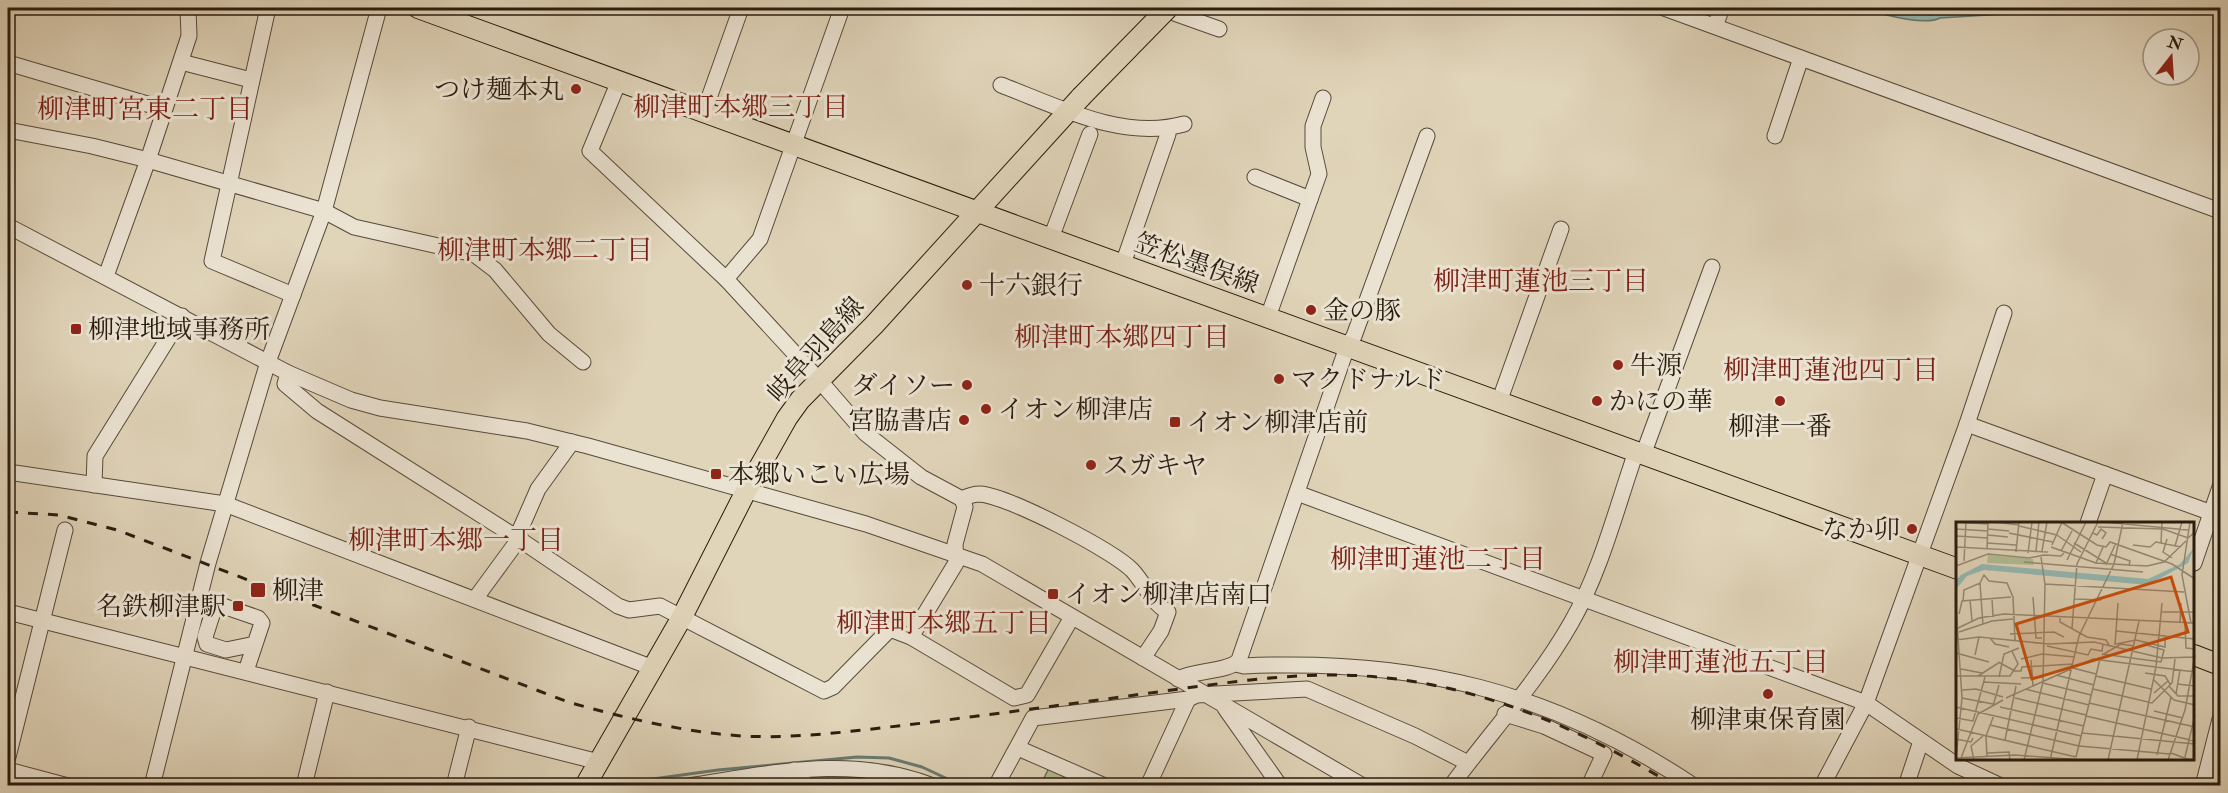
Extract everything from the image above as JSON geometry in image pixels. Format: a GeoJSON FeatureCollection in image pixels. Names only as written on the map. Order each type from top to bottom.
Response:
{"type":"FeatureCollection","features":[{"type":"Feature","properties":{"kind":"main road","name":"笠松墨俣線"},"geometry":{"type":"LineString","coordinates":[[418,8],[1956,567]]}},
{"type":"Feature","properties":{"kind":"main road","name":"岐阜羽島線"},"geometry":{"type":"LineString","coordinates":[[585,786],[682,617],[746,491],[787,418],[975,211],[1168,8]]}},
{"type":"Feature","properties":{"kind":"main road"},"geometry":{"type":"LineString","coordinates":[[2195,656],[2220,665]]}},
{"type":"Feature","properties":{"kind":"street"},"geometry":{"type":"LineString","coordinates":[[106,276],[189,36],[188,8]]}},
{"type":"Feature","properties":{"kind":"street"},"geometry":{"type":"LineString","coordinates":[[267,8],[212,261],[293,295]]}},
{"type":"Feature","properties":{"kind":"street"},"geometry":{"type":"LineString","coordinates":[[152,786],[225,504],[268,362],[324,211],[379,8]]}},
{"type":"Feature","properties":{"kind":"street"},"geometry":{"type":"LineString","coordinates":[[704,112],[741,8]]}},
{"type":"Feature","properties":{"kind":"street"},"geometry":{"type":"LineString","coordinates":[[726,279],[760,238],[842,8]]}},
{"type":"Feature","properties":{"kind":"street"},"geometry":{"type":"LineString","coordinates":[[1160,8],[1219,28]]}},
{"type":"Feature","properties":{"kind":"street"},"geometry":{"type":"LineString","coordinates":[[1664,8],[2220,211]]}},
{"type":"Feature","properties":{"kind":"street"},"geometry":{"type":"LineString","coordinates":[[1715,26],[1722,8]]}},
{"type":"Feature","properties":{"kind":"street"},"geometry":{"type":"LineString","coordinates":[[1775,136],[1802,57]]}},
{"type":"Feature","properties":{"kind":"street"},"geometry":{"type":"LineString","coordinates":[[181,62],[251,80]]}},
{"type":"Feature","properties":{"kind":"street"},"geometry":{"type":"LineString","coordinates":[[8,63],[164,109]]}},
{"type":"Feature","properties":{"kind":"street"},"geometry":{"type":"LineString","coordinates":[[619,81],[590,151],[726,279],[865,433],[891,456],[921,477],[962,499],[965,507],[955,553],[956,563],[911,638]]}},
{"type":"Feature","properties":{"kind":"street"},"geometry":{"type":"LineString","coordinates":[[1001,85],[1075,104],[1108,123],[1139,128],[1167,128],[1184,124]]}},
{"type":"Feature","properties":{"kind":"street"},"geometry":{"type":"LineString","coordinates":[[1268,317],[1320,174],[1313,147],[1313,126],[1323,98]]}},
{"type":"Feature","properties":{"kind":"street"},"geometry":{"type":"LineString","coordinates":[[1124,264],[1168,134],[1167,128]]}},
{"type":"Feature","properties":{"kind":"street"},"geometry":{"type":"LineString","coordinates":[[8,130],[92,146],[148,160],[324,211],[354,227],[474,254],[495,270],[549,334],[582,362]]}},
{"type":"Feature","properties":{"kind":"street"},"geometry":{"type":"LineString","coordinates":[[1051,238],[1090,134]]}},
{"type":"Feature","properties":{"kind":"street"},"geometry":{"type":"LineString","coordinates":[[1236,664],[1347,347],[1354,336],[1427,135]]}},
{"type":"Feature","properties":{"kind":"street"},"geometry":{"type":"LineString","coordinates":[[1255,177],[1310,199]]}},
{"type":"Feature","properties":{"kind":"street"},"geometry":{"type":"LineString","coordinates":[[8,226],[288,373],[340,396],[380,408],[527,430],[866,524],[982,564],[1363,786]]}},
{"type":"Feature","properties":{"kind":"street"},"geometry":{"type":"LineString","coordinates":[[1499,402],[1561,229]]}},
{"type":"Feature","properties":{"kind":"street"},"geometry":{"type":"LineString","coordinates":[[1451,786],[1555,649],[1583,599],[1712,267]]}},
{"type":"Feature","properties":{"kind":"street"},"geometry":{"type":"LineString","coordinates":[[1822,786],[1866,703],[1967,424],[2004,313]]}},
{"type":"Feature","properties":{"kind":"street"},"geometry":{"type":"LineString","coordinates":[[94,485],[95,456],[182,316]]}},
{"type":"Feature","properties":{"kind":"street"},"geometry":{"type":"LineString","coordinates":[[288,373],[285,384],[317,411],[518,538],[618,606],[629,610],[660,606],[824,691],[833,687],[890,629],[911,638],[1014,698],[1027,695],[1072,617]]}},
{"type":"Feature","properties":{"kind":"street"},"geometry":{"type":"LineString","coordinates":[[1967,424],[2216,515]]}},
{"type":"Feature","properties":{"kind":"street"},"geometry":{"type":"LineString","coordinates":[[475,599],[518,538],[538,489],[572,442]]}},
{"type":"Feature","properties":{"kind":"street"},"geometry":{"type":"LineString","coordinates":[[8,472],[225,504],[653,668]]}},
{"type":"Feature","properties":{"kind":"street"},"geometry":{"type":"LineString","coordinates":[[2088,522],[2105,474]]}},
{"type":"Feature","properties":{"kind":"street"},"geometry":{"type":"LineString","coordinates":[[2195,559],[2216,515],[2220,487]]}},
{"type":"Feature","properties":{"kind":"street"},"geometry":{"type":"LineString","coordinates":[[1296,493],[1866,703],[1958,766],[2001,786]]}},
{"type":"Feature","properties":{"kind":"street"},"geometry":{"type":"LineString","coordinates":[[962,499],[981,494],[1017,505],[1114,556],[1131,570],[1160,607],[1168,612],[1161,631],[1143,658]]}},
{"type":"Feature","properties":{"kind":"street"},"geometry":{"type":"LineString","coordinates":[[8,757],[65,530]]}},
{"type":"Feature","properties":{"kind":"street"},"geometry":{"type":"LineString","coordinates":[[8,612],[469,727],[599,762]]}},
{"type":"Feature","properties":{"kind":"street"},"geometry":{"type":"LineString","coordinates":[[246,671],[255,644]]}},
{"type":"Feature","properties":{"kind":"street"},"geometry":{"type":"LineString","coordinates":[[1178,679],[1188,673],[1236,664],[1244,666],[1305,663],[1371,667],[1421,674],[1519,697],[1591,726],[1654,759],[1695,786]]}},
{"type":"Feature","properties":{"kind":"street"},"geometry":{"type":"LineString","coordinates":[[996,786],[1033,718],[1188,699],[1197,695],[1215,699],[1307,689],[1416,736],[1468,763]]}},
{"type":"Feature","properties":{"kind":"street"},"geometry":{"type":"LineString","coordinates":[[304,786],[327,692]]}},
{"type":"Feature","properties":{"kind":"street"},"geometry":{"type":"LineString","coordinates":[[1148,786],[1188,699]]}},
{"type":"Feature","properties":{"kind":"street"},"geometry":{"type":"LineString","coordinates":[[1215,699],[1280,786]]}},
{"type":"Feature","properties":{"kind":"street"},"geometry":{"type":"LineString","coordinates":[[1505,714],[1544,726],[1604,753],[1591,781],[1608,786]]}},
{"type":"Feature","properties":{"kind":"street"},"geometry":{"type":"LineString","coordinates":[[2203,786],[2220,719]]}},
{"type":"Feature","properties":{"kind":"street"},"geometry":{"type":"LineString","coordinates":[[454,786],[469,727]]}},
{"type":"Feature","properties":{"kind":"street"},"geometry":{"type":"LineString","coordinates":[[1906,786],[1921,741]]}},
{"type":"Feature","properties":{"kind":"street"},"geometry":{"type":"LineString","coordinates":[[1018,748],[1105,786]]}},
{"type":"Feature","properties":{"kind":"street"},"geometry":{"type":"LineString","coordinates":[[689,786],[794,770],[872,768],[903,774],[933,786]]}},
{"type":"Feature","properties":{"kind":"street"},"geometry":{"type":"LineString","coordinates":[[8,770],[68,786]]}},
{"type":"Feature","properties":{"kind":"street"},"geometry":{"type":"LineString","coordinates":[[794,770],[799,779],[810,786]]}},
{"type":"Feature","properties":{"kind":"green space"},"geometry":{"type":"Polygon","coordinates":[[[1050,766],[1091,786],[1040,786],[1050,766]]]}},
{"type":"Feature","properties":{"kind":"water"},"geometry":{"type":"Polygon","coordinates":[[[1857,8],[2039,8],[2020,13],[1923,21],[1857,8]]]}},
{"type":"Feature","properties":{"kind":"waterway"},"geometry":{"type":"LineString","coordinates":[[602,786],[718,770],[857,757],[889,758],[922,767],[952,781]]}},
{"type":"Feature","properties":{"kind":"railway"},"geometry":{"type":"LineString","coordinates":[[8,512],[59,515],[117,530],[568,702],[676,728],[742,736],[824,734],[1235,682],[1292,676],[1349,675],[1418,682],[1495,701],[1569,730],[1675,786]]}},
{"type":"Feature","properties":{"kind":"place","name":"つけ麺本丸"},"geometry":{"type":"Point","coordinates":[576,89]}},
{"type":"Feature","properties":{"kind":"place","name":"十六銀行"},"geometry":{"type":"Point","coordinates":[967,285]}},
{"type":"Feature","properties":{"kind":"place","name":"金の豚"},"geometry":{"type":"Point","coordinates":[1311,310]}},
{"type":"Feature","properties":{"kind":"place","name":"柳津地域事務所"},"geometry":{"type":"Point","coordinates":[76,329]}},
{"type":"Feature","properties":{"kind":"place","name":"牛源"},"geometry":{"type":"Point","coordinates":[1618,365]}},
{"type":"Feature","properties":{"kind":"place","name":"マクドナルド"},"geometry":{"type":"Point","coordinates":[1279,379]}},
{"type":"Feature","properties":{"kind":"place","name":"ダイソー"},"geometry":{"type":"Point","coordinates":[967,385]}},
{"type":"Feature","properties":{"kind":"place","name":"かにの華"},"geometry":{"type":"Point","coordinates":[1597,401]}},
{"type":"Feature","properties":{"kind":"place","name":"柳津一番"},"geometry":{"type":"Point","coordinates":[1780,401]}},
{"type":"Feature","properties":{"kind":"place","name":"イオン柳津店"},"geometry":{"type":"Point","coordinates":[986,409]}},
{"type":"Feature","properties":{"kind":"place","name":"宮脇書店"},"geometry":{"type":"Point","coordinates":[964,420]}},
{"type":"Feature","properties":{"kind":"place","name":"イオン柳津店前"},"geometry":{"type":"Point","coordinates":[1175,422]}},
{"type":"Feature","properties":{"kind":"place","name":"スガキヤ"},"geometry":{"type":"Point","coordinates":[1091,465]}},
{"type":"Feature","properties":{"kind":"place","name":"本郷いこい広場"},"geometry":{"type":"Point","coordinates":[716,474]}},
{"type":"Feature","properties":{"kind":"place","name":"なか卯"},"geometry":{"type":"Point","coordinates":[1912,529]}},
{"type":"Feature","properties":{"kind":"place","name":"柳津"},"geometry":{"type":"Point","coordinates":[258,590]}},
{"type":"Feature","properties":{"kind":"place","name":"イオン柳津店南口"},"geometry":{"type":"Point","coordinates":[1053,594]}},
{"type":"Feature","properties":{"kind":"place","name":"名鉄柳津駅"},"geometry":{"type":"Point","coordinates":[238,606]}},
{"type":"Feature","properties":{"kind":"place","name":"柳津東保育園"},"geometry":{"type":"Point","coordinates":[1768,694]}},
{"type":"Feature","properties":{"kind":"district","name":"柳津町本郷三丁目"},"geometry":{"type":"Point","coordinates":[741,107]}},
{"type":"Feature","properties":{"kind":"district","name":"柳津町宮東二丁目"},"geometry":{"type":"Point","coordinates":[145,109]}},
{"type":"Feature","properties":{"kind":"district","name":"柳津町本郷二丁目"},"geometry":{"type":"Point","coordinates":[545,250]}},
{"type":"Feature","properties":{"kind":"district","name":"柳津町蓮池三丁目"},"geometry":{"type":"Point","coordinates":[1541,281]}},
{"type":"Feature","properties":{"kind":"district","name":"柳津町本郷四丁目"},"geometry":{"type":"Point","coordinates":[1122,337]}},
{"type":"Feature","properties":{"kind":"district","name":"柳津町蓮池四丁目"},"geometry":{"type":"Point","coordinates":[1831,370]}},
{"type":"Feature","properties":{"kind":"district","name":"柳津町本郷一丁目"},"geometry":{"type":"Point","coordinates":[456,540]}},
{"type":"Feature","properties":{"kind":"district","name":"柳津町蓮池二丁目"},"geometry":{"type":"Point","coordinates":[1438,559]}},
{"type":"Feature","properties":{"kind":"district","name":"柳津町本郷五丁目"},"geometry":{"type":"Point","coordinates":[944,623]}},
{"type":"Feature","properties":{"kind":"district","name":"柳津町蓮池五丁目"},"geometry":{"type":"Point","coordinates":[1721,662]}}]}
